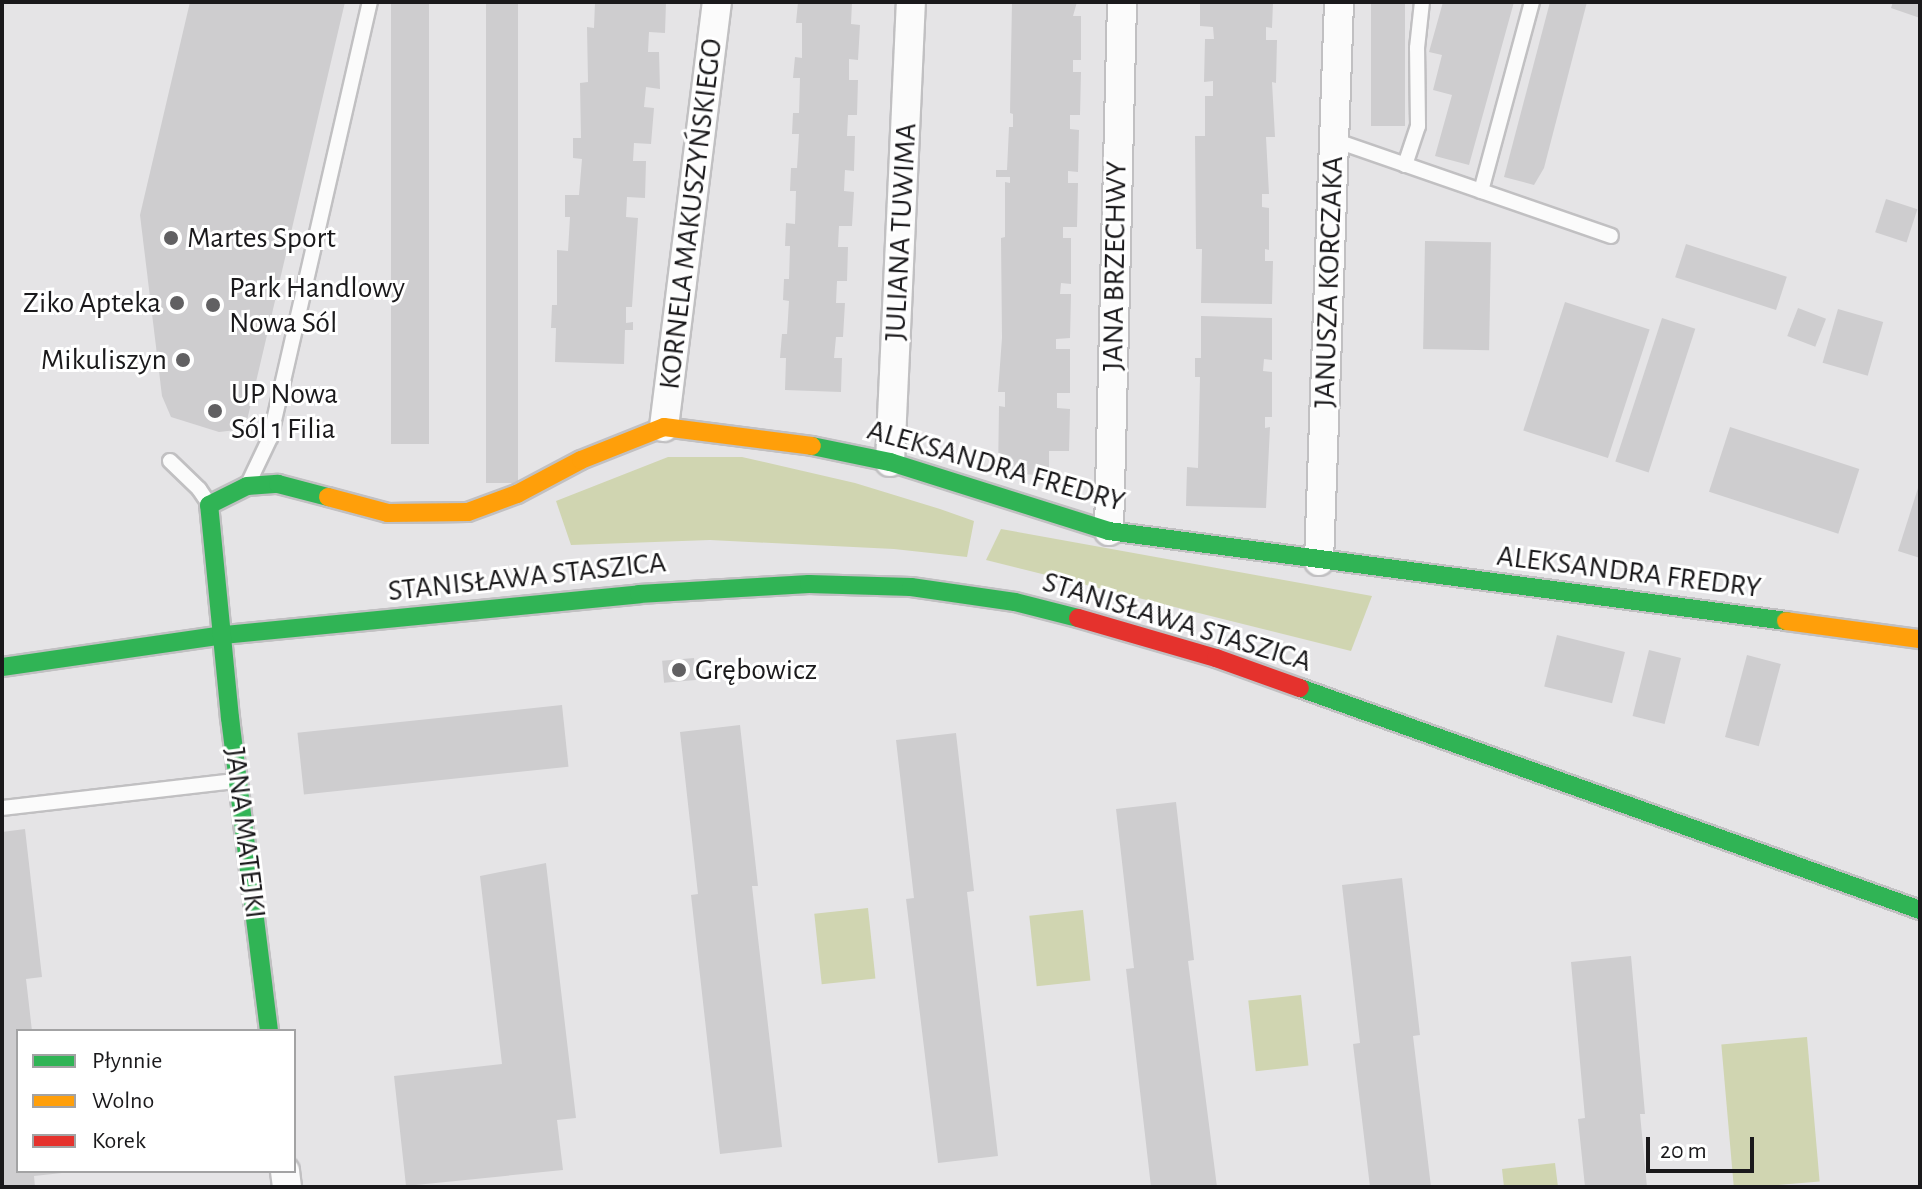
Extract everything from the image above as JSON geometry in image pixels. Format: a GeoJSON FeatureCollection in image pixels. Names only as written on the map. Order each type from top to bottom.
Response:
{"type":"FeatureCollection","features":[{"type":"Feature","properties":{"kind":"street","name":"KORNELA MAKUSZYŃSKIEGO"},"geometry":{"type":"LineString","coordinates":[[664,427],[717,2]]}},
{"type":"Feature","properties":{"kind":"street","name":"JULIANA TUWIMA"},"geometry":{"type":"LineString","coordinates":[[890,462],[911,2]]}},
{"type":"Feature","properties":{"kind":"street","name":"JANA BRZECHWY"},"geometry":{"type":"LineString","coordinates":[[1109,531],[1122,2]]}},
{"type":"Feature","properties":{"kind":"street","name":"JANUSZA KORCZAKA"},"geometry":{"type":"LineString","coordinates":[[1319,561],[1339,2]]}},
{"type":"Feature","properties":{"kind":"street","name":"ALEKSANDRA FREDRY"},"geometry":{"type":"LineString","coordinates":[[209,505],[247,486],[278,484],[388,513],[468,512],[517,494],[581,460],[664,427],[778,439],[890,462],[1109,531],[1920,639]]}},
{"type":"Feature","properties":{"kind":"street"},"geometry":{"type":"LineString","coordinates":[[209,505],[224,635]]}},
{"type":"Feature","properties":{"kind":"street","name":"STANISŁAWA STASZICA"},"geometry":{"type":"LineString","coordinates":[[2,667],[224,635],[720,587],[809,584],[911,587],[1015,602],[1113,626],[1227,662],[1920,910]]}},
{"type":"Feature","properties":{"kind":"street","name":"JANA MATEJKI"},"geometry":{"type":"LineString","coordinates":[[224,635],[269,1029]]}},
{"type":"Feature","properties":{"kind":"lane"},"geometry":{"type":"LineString","coordinates":[[247,486],[270,438],[370,2]]}},
{"type":"Feature","properties":{"kind":"lane"},"geometry":{"type":"LineString","coordinates":[[1405,165],[1418,126],[1417,48],[1422,2]]}},
{"type":"Feature","properties":{"kind":"lane"},"geometry":{"type":"LineString","coordinates":[[1481,191],[1532,2]]}},
{"type":"Feature","properties":{"kind":"lane"},"geometry":{"type":"LineString","coordinates":[[1334,140],[1611,236]]}},
{"type":"Feature","properties":{"kind":"lane"},"geometry":{"type":"LineString","coordinates":[[170,461],[199,489],[209,505]]}},
{"type":"Feature","properties":{"kind":"lane"},"geometry":{"type":"LineString","coordinates":[[2,808],[240,781]]}},
{"type":"Feature","properties":{"kind":"green space"},"geometry":{"type":"Polygon","coordinates":[[[668,457],[742,457],[855,483],[940,509],[974,521],[967,557],[894,549],[710,540],[571,545],[556,501],[668,457]]]}},
{"type":"Feature","properties":{"kind":"green space"},"geometry":{"type":"Polygon","coordinates":[[[1001,529],[1372,596],[1351,651],[986,560],[1001,529]]]}},
{"type":"Feature","properties":{"kind":"green space"},"geometry":{"type":"Polygon","coordinates":[[[868,908],[875,979],[822,984],[814,914],[868,908]]]}},
{"type":"Feature","properties":{"kind":"green space"},"geometry":{"type":"Polygon","coordinates":[[[1083,910],[1090,981],[1037,986],[1029,916],[1083,910]]]}},
{"type":"Feature","properties":{"kind":"green space"},"geometry":{"type":"Polygon","coordinates":[[[1301,995],[1308,1066],[1256,1071],[1248,1001],[1301,995]]]}},
{"type":"Feature","properties":{"kind":"green space"},"geometry":{"type":"Polygon","coordinates":[[[1807,1037],[1820,1181],[1734,1187],[1721,1044],[1807,1037]]]}},
{"type":"Feature","properties":{"kind":"green space"},"geometry":{"type":"Polygon","coordinates":[[[1555,1163],[1558,1187],[1504,1187],[1502,1169],[1555,1163]]]}},
{"type":"Feature","properties":{"kind":"building","name":"Park Handlowy Nowa Sól"},"geometry":{"type":"Polygon","coordinates":[[[190,2],[345,2],[245,429],[219,432],[171,417],[162,396],[140,215],[190,2]]]}},
{"type":"Feature","properties":{"kind":"building"},"geometry":{"type":"Polygon","coordinates":[[[391,2],[429,2],[429,444],[391,444],[391,2]]]}},
{"type":"Feature","properties":{"kind":"building"},"geometry":{"type":"Polygon","coordinates":[[[486,2],[518,2],[518,483],[486,483],[486,2]]]}},
{"type":"Feature","properties":{"kind":"building"},"geometry":{"type":"Polygon","coordinates":[[[595,2],[666,2],[665,33],[649,32],[648,52],[659,52],[660,89],[646,87],[644,107],[654,108],[651,144],[634,143],[633,161],[646,161],[645,198],[627,197],[626,217],[638,218],[632,307],[626,307],[626,323],[633,322],[633,330],[625,330],[624,364],[555,362],[556,328],[551,328],[552,305],[557,305],[557,250],[568,251],[570,217],[565,217],[565,195],[579,195],[582,159],[573,158],[573,138],[581,138],[580,83],[588,82],[587,27],[594,28],[595,2]]]}},
{"type":"Feature","properties":{"kind":"building"},"geometry":{"type":"Polygon","coordinates":[[[798,2],[852,2],[851,24],[860,25],[858,60],[849,59],[849,80],[858,80],[857,115],[848,115],[847,136],[855,136],[854,171],[845,170],[844,191],[854,192],[852,226],[839,226],[838,247],[848,247],[847,281],[837,281],[836,303],[845,303],[843,337],[836,337],[834,358],[842,358],[841,392],[785,390],[786,358],[780,358],[782,334],[787,334],[789,301],[783,300],[784,279],[789,279],[790,246],[785,246],[786,223],[795,224],[796,191],[790,191],[791,168],[797,168],[799,134],[792,134],[793,113],[799,113],[800,78],[793,78],[795,57],[802,58],[802,23],[796,23],[798,2]]]}},
{"type":"Feature","properties":{"kind":"building"},"geometry":{"type":"Polygon","coordinates":[[[1012,2],[1077,2],[1073,16],[1081,16],[1081,60],[1073,60],[1073,72],[1081,72],[1080,115],[1070,115],[1070,129],[1079,130],[1078,172],[1068,171],[1068,183],[1078,183],[1077,227],[1063,227],[1063,238],[1071,238],[1071,284],[1061,283],[1060,294],[1071,294],[1070,338],[1056,339],[1056,349],[1070,349],[1070,393],[1057,393],[1057,408],[1070,409],[1069,451],[1049,451],[1049,475],[998,474],[999,406],[1005,407],[1005,392],[998,392],[1002,338],[1001,238],[1005,237],[1005,182],[1010,183],[1010,177],[996,177],[996,170],[1007,170],[1009,127],[1013,127],[1013,114],[1010,113],[1012,2]]]}},
{"type":"Feature","properties":{"kind":"building"},"geometry":{"type":"Polygon","coordinates":[[[1200,2],[1273,2],[1272,28],[1266,27],[1266,40],[1277,40],[1276,83],[1272,82],[1275,137],[1266,137],[1269,194],[1262,194],[1262,207],[1269,208],[1269,250],[1265,249],[1265,261],[1273,261],[1272,304],[1201,303],[1202,249],[1196,249],[1195,136],[1205,136],[1205,96],[1213,96],[1213,81],[1204,82],[1205,39],[1214,39],[1213,27],[1200,26],[1200,2]]]}},
{"type":"Feature","properties":{"kind":"building"},"geometry":{"type":"Polygon","coordinates":[[[1371,2],[1405,2],[1405,126],[1371,126],[1371,2]]]}},
{"type":"Feature","properties":{"kind":"building"},"geometry":{"type":"Polygon","coordinates":[[[1443,2],[1514,2],[1469,165],[1435,156],[1452,95],[1433,90],[1442,55],[1429,52],[1443,2]]]}},
{"type":"Feature","properties":{"kind":"building"},"geometry":{"type":"Polygon","coordinates":[[[1550,2],[1587,2],[1544,168],[1534,185],[1504,177],[1550,2]]]}},
{"type":"Feature","properties":{"kind":"building"},"geometry":{"type":"Polygon","coordinates":[[[1893,2],[1920,2],[1920,18],[1891,8],[1893,2]]]}},
{"type":"Feature","properties":{"kind":"building"},"geometry":{"type":"Polygon","coordinates":[[[1886,199],[1917,209],[1907,242],[1875,232],[1886,199]]]}},
{"type":"Feature","properties":{"kind":"building"},"geometry":{"type":"Polygon","coordinates":[[[1425,241],[1491,242],[1489,350],[1423,349],[1425,241]]]}},
{"type":"Feature","properties":{"kind":"building"},"geometry":{"type":"Polygon","coordinates":[[[1686,244],[1787,277],[1776,310],[1675,277],[1686,244]]]}},
{"type":"Feature","properties":{"kind":"building"},"geometry":{"type":"Polygon","coordinates":[[[1565,302],[1650,330],[1608,458],[1523,430],[1565,302]]]}},
{"type":"Feature","properties":{"kind":"building"},"geometry":{"type":"Polygon","coordinates":[[[1798,308],[1826,319],[1815,347],[1787,336],[1798,308]]]}},
{"type":"Feature","properties":{"kind":"building"},"geometry":{"type":"Polygon","coordinates":[[[1838,309],[1883,322],[1868,376],[1823,363],[1838,309]]]}},
{"type":"Feature","properties":{"kind":"building"},"geometry":{"type":"Polygon","coordinates":[[[1201,316],[1272,318],[1272,360],[1264,359],[1263,371],[1272,372],[1272,417],[1265,417],[1265,428],[1270,427],[1266,508],[1186,506],[1187,467],[1198,468],[1200,377],[1195,377],[1195,358],[1201,358],[1201,316]]]}},
{"type":"Feature","properties":{"kind":"building"},"geometry":{"type":"Polygon","coordinates":[[[1662,318],[1695,329],[1649,472],[1615,462],[1662,318]]]}},
{"type":"Feature","properties":{"kind":"building"},"geometry":{"type":"Polygon","coordinates":[[[1730,427],[1859,469],[1838,534],[1709,492],[1730,427]]]}},
{"type":"Feature","properties":{"kind":"building"},"geometry":{"type":"Polygon","coordinates":[[[1920,485],[1920,558],[1898,551],[1920,485]]]}},
{"type":"Feature","properties":{"kind":"building"},"geometry":{"type":"Polygon","coordinates":[[[1557,635],[1625,652],[1612,703],[1544,686],[1557,635]]]}},
{"type":"Feature","properties":{"kind":"building"},"geometry":{"type":"Polygon","coordinates":[[[1649,650],[1681,658],[1665,724],[1633,716],[1649,650]]]}},
{"type":"Feature","properties":{"kind":"building"},"geometry":{"type":"Polygon","coordinates":[[[1747,655],[1781,664],[1759,746],[1725,737],[1747,655]]]}},
{"type":"Feature","properties":{"kind":"building","name":"Grębowicz"},"geometry":{"type":"Polygon","coordinates":[[[694,658],[696,680],[664,683],[662,661],[694,658]]]}},
{"type":"Feature","properties":{"kind":"building"},"geometry":{"type":"Polygon","coordinates":[[[562,705],[568,767],[304,794],[297,733],[562,705]]]}},
{"type":"Feature","properties":{"kind":"building"},"geometry":{"type":"Polygon","coordinates":[[[740,725],[758,886],[752,886],[782,1147],[720,1154],[691,895],[698,894],[680,732],[740,725]]]}},
{"type":"Feature","properties":{"kind":"building"},"geometry":{"type":"Polygon","coordinates":[[[956,733],[974,891],[967,892],[998,1156],[938,1163],[906,899],[914,898],[896,740],[956,733]]]}},
{"type":"Feature","properties":{"kind":"building"},"geometry":{"type":"Polygon","coordinates":[[[1176,802],[1194,960],[1188,961],[1217,1187],[1151,1187],[1126,969],[1134,968],[1116,809],[1176,802]]]}},
{"type":"Feature","properties":{"kind":"building"},"geometry":{"type":"Polygon","coordinates":[[[25,829],[42,977],[26,979],[32,1029],[16,1029],[16,1173],[62,1173],[34,1176],[35,1187],[2,1187],[2,832],[25,829]]]}},
{"type":"Feature","properties":{"kind":"building"},"geometry":{"type":"Polygon","coordinates":[[[546,863],[576,1118],[557,1120],[563,1170],[406,1186],[394,1076],[502,1064],[480,876],[546,863]]]}},
{"type":"Feature","properties":{"kind":"building"},"geometry":{"type":"Polygon","coordinates":[[[1402,878],[1420,1035],[1413,1036],[1431,1187],[1370,1187],[1353,1044],[1360,1043],[1342,885],[1402,878]]]}},
{"type":"Feature","properties":{"kind":"building"},"geometry":{"type":"Polygon","coordinates":[[[1631,956],[1645,1114],[1640,1114],[1647,1187],[1585,1187],[1578,1119],[1585,1118],[1571,962],[1631,956]]]}},
{"type":"Feature","properties":{"kind":"traffic: fast"},"geometry":{"type":"LineString","coordinates":[[812,446],[890,462],[1109,531],[1786,621]]}},
{"type":"Feature","properties":{"kind":"traffic: fast"},"geometry":{"type":"LineString","coordinates":[[269,1029],[230,718],[209,505],[247,486],[278,484],[328,497]]}},
{"type":"Feature","properties":{"kind":"traffic: fast"},"geometry":{"type":"LineString","coordinates":[[2,667],[224,635],[639,594],[809,584],[911,587],[1015,602],[1078,618]]}},
{"type":"Feature","properties":{"kind":"traffic: fast"},"geometry":{"type":"LineString","coordinates":[[1300,688],[1920,910]]}},
{"type":"Feature","properties":{"kind":"traffic: slow"},"geometry":{"type":"LineString","coordinates":[[328,497],[388,513],[468,512],[517,494],[581,460],[664,427],[812,446]]}},
{"type":"Feature","properties":{"kind":"traffic: slow"},"geometry":{"type":"LineString","coordinates":[[1786,621],[1920,639]]}},
{"type":"Feature","properties":{"kind":"traffic: jam"},"geometry":{"type":"LineString","coordinates":[[1078,618],[1216,658],[1300,688]]}},
{"type":"Feature","properties":{"kind":"place","name":"Martes Sport"},"geometry":{"type":"Point","coordinates":[171,238]}},
{"type":"Feature","properties":{"kind":"place","name":"Ziko Apteka"},"geometry":{"type":"Point","coordinates":[177,303]}},
{"type":"Feature","properties":{"kind":"place","name":"Park Handlowy Nowa Sól"},"geometry":{"type":"Point","coordinates":[213,305]}},
{"type":"Feature","properties":{"kind":"place","name":"Mikuliszyn"},"geometry":{"type":"Point","coordinates":[183,360]}},
{"type":"Feature","properties":{"kind":"place","name":"UP Nowa Sól 1 Filia"},"geometry":{"type":"Point","coordinates":[215,411]}},
{"type":"Feature","properties":{"kind":"place","name":"Grębowicz"},"geometry":{"type":"Point","coordinates":[679,670]}}]}
